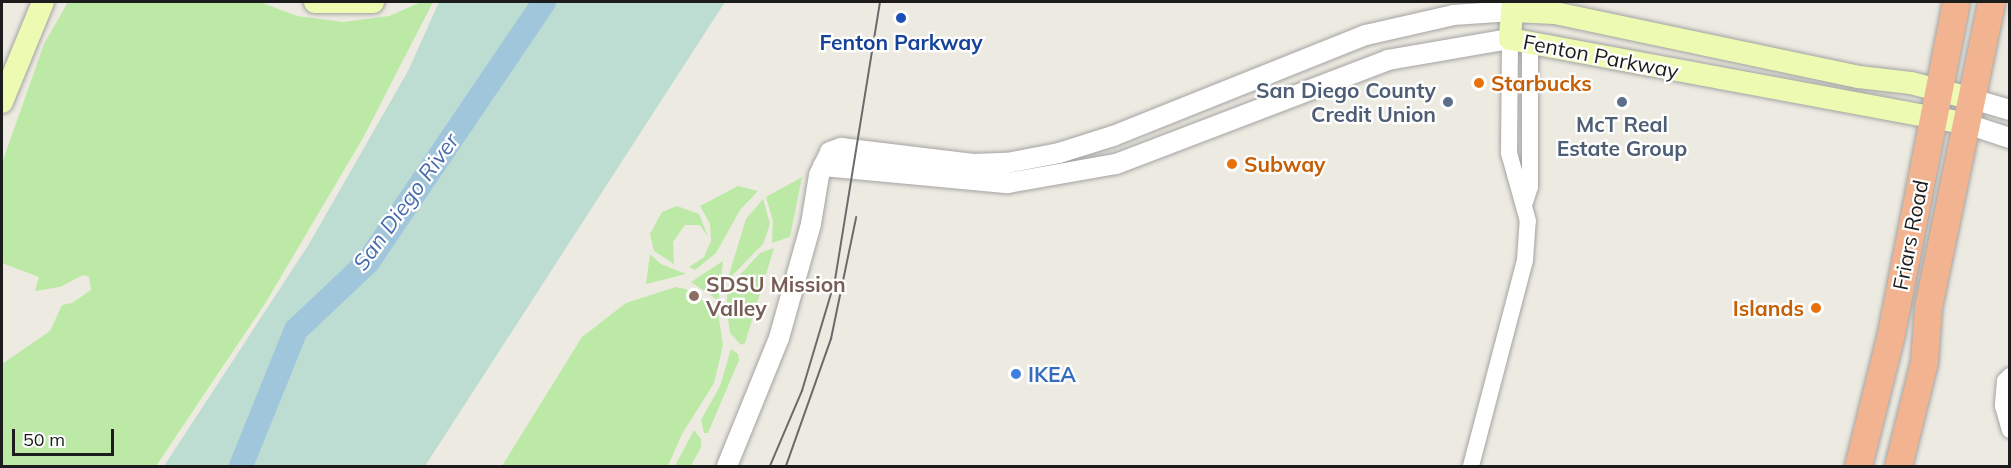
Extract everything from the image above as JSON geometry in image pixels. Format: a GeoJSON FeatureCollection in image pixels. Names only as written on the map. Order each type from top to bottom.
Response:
{"type":"FeatureCollection","features":[{"type":"Feature","properties":{"kind":"highway","name":"Friars Road"},"geometry":{"type":"LineString","coordinates":[[1858,466],[1890,338],[1956,2]]}},
{"type":"Feature","properties":{"kind":"highway","name":"Friars Road"},"geometry":{"type":"LineString","coordinates":[[1898,466],[1924,362],[1928,307],[1966,110],[1991,2]]}},
{"type":"Feature","properties":{"kind":"main road"},"geometry":{"type":"LineString","coordinates":[[2,102],[43,2]]}},
{"type":"Feature","properties":{"kind":"main road"},"geometry":{"type":"LineString","coordinates":[[315,2],[373,2]]}},
{"type":"Feature","properties":{"kind":"main road"},"geometry":{"type":"LineString","coordinates":[[1520,39],[1522,7]]}},
{"type":"Feature","properties":{"kind":"main road","name":"Fenton Parkway"},"geometry":{"type":"LineString","coordinates":[[1522,7],[1966,110]]}},
{"type":"Feature","properties":{"kind":"main road","name":"Fenton Parkway"},"geometry":{"type":"LineString","coordinates":[[1520,39],[1693,74],[1937,102]]}},
{"type":"Feature","properties":{"kind":"street","name":"Fenton Parkway"},"geometry":{"type":"LineString","coordinates":[[1520,39],[1388,60],[1116,164],[1008,183],[823,166],[830,152],[841,148],[934,159],[1007,163],[1059,153],[1113,136],[1366,35],[1453,15],[1522,7]]}},
{"type":"Feature","properties":{"kind":"street"},"geometry":{"type":"LineString","coordinates":[[1520,39],[1509,153],[1513,177],[1525,202]]}},
{"type":"Feature","properties":{"kind":"street"},"geometry":{"type":"LineString","coordinates":[[1471,466],[1525,260],[1525,202],[1530,187],[1520,39]]}},
{"type":"Feature","properties":{"kind":"street","name":"Fenton Parkway"},"geometry":{"type":"LineString","coordinates":[[1966,110],[2010,110]]}},
{"type":"Feature","properties":{"kind":"street","name":"Fenton Parkway"},"geometry":{"type":"LineString","coordinates":[[1966,110],[2010,138]]}},
{"type":"Feature","properties":{"kind":"street"},"geometry":{"type":"LineString","coordinates":[[902,172],[934,159]]}},
{"type":"Feature","properties":{"kind":"street"},"geometry":{"type":"LineString","coordinates":[[727,466],[779,338],[798,275],[823,166]]}},
{"type":"Feature","properties":{"kind":"street"},"geometry":{"type":"LineString","coordinates":[[2010,376],[2005,381],[2003,406],[2010,430]]}},
{"type":"Feature","properties":{"kind":"green space"},"geometry":{"type":"Polygon","coordinates":[[[68,2],[260,2],[297,16],[343,22],[389,16],[421,2],[433,2],[363,138],[266,302],[156,466],[2,466],[2,364],[50,331],[62,305],[72,303],[91,290],[89,277],[83,275],[60,287],[35,291],[39,277],[2,263],[3,160],[44,44],[68,2]]]}},
{"type":"Feature","properties":{"kind":"green space"},"geometry":{"type":"Polygon","coordinates":[[[802,177],[790,237],[772,243],[773,221],[766,197],[802,177]]]}},
{"type":"Feature","properties":{"kind":"green space"},"geometry":{"type":"Polygon","coordinates":[[[738,186],[758,191],[740,210],[716,253],[695,270],[689,267],[704,257],[711,241],[710,224],[700,206],[738,186]]]}},
{"type":"Feature","properties":{"kind":"green space"},"geometry":{"type":"Polygon","coordinates":[[[763,199],[770,224],[763,244],[727,281],[746,219],[763,199]]]}},
{"type":"Feature","properties":{"kind":"green space"},"geometry":{"type":"Polygon","coordinates":[[[677,206],[699,214],[708,237],[700,225],[685,225],[673,242],[674,264],[654,251],[650,234],[662,212],[677,206]]]}},
{"type":"Feature","properties":{"kind":"green space"},"geometry":{"type":"Polygon","coordinates":[[[774,248],[745,343],[741,345],[730,333],[728,319],[732,313],[727,309],[727,289],[760,253],[774,248]]]}},
{"type":"Feature","properties":{"kind":"green space"},"geometry":{"type":"Polygon","coordinates":[[[650,254],[661,264],[686,274],[646,284],[650,254]]]}},
{"type":"Feature","properties":{"kind":"green space"},"geometry":{"type":"Polygon","coordinates":[[[723,261],[719,299],[719,301],[691,282],[723,261]]]}},
{"type":"Feature","properties":{"kind":"green space"},"geometry":{"type":"Polygon","coordinates":[[[676,287],[693,291],[718,313],[723,345],[714,383],[682,434],[668,466],[502,466],[582,337],[626,303],[676,287]]]}},
{"type":"Feature","properties":{"kind":"green space"},"geometry":{"type":"Polygon","coordinates":[[[731,349],[738,354],[739,360],[708,433],[704,433],[701,420],[720,386],[731,349]]]}},
{"type":"Feature","properties":{"kind":"green space"},"geometry":{"type":"Polygon","coordinates":[[[694,430],[701,439],[701,447],[691,466],[675,466],[694,430]]]}},
{"type":"Feature","properties":{"kind":"shaded area"},"geometry":{"type":"Polygon","coordinates":[[[439,2],[725,2],[425,466],[164,466],[309,244],[408,71],[439,2]]]}},
{"type":"Feature","properties":{"kind":"waterway","name":"San Diego River"},"geometry":{"type":"LineString","coordinates":[[241,466],[296,330],[368,262],[544,2]]}},
{"type":"Feature","properties":{"kind":"tram line"},"geometry":{"type":"LineString","coordinates":[[770,466],[802,391],[835,280],[880,2]]}},
{"type":"Feature","properties":{"kind":"tram line"},"geometry":{"type":"LineString","coordinates":[[786,466],[831,339],[856,218]]}},
{"type":"Feature","properties":{"kind":"place","name":"Fenton Parkway"},"geometry":{"type":"Point","coordinates":[901,18]}},
{"type":"Feature","properties":{"kind":"place","name":"Starbucks"},"geometry":{"type":"Point","coordinates":[1479,83]}},
{"type":"Feature","properties":{"kind":"place","name":"San Diego County Credit Union"},"geometry":{"type":"Point","coordinates":[1448,102]}},
{"type":"Feature","properties":{"kind":"place","name":"McT Real Estate Group"},"geometry":{"type":"Point","coordinates":[1622,102]}},
{"type":"Feature","properties":{"kind":"place","name":"Subway"},"geometry":{"type":"Point","coordinates":[1232,164]}},
{"type":"Feature","properties":{"kind":"place","name":"SDSU Mission Valley"},"geometry":{"type":"Point","coordinates":[694,296]}},
{"type":"Feature","properties":{"kind":"place","name":"Islands"},"geometry":{"type":"Point","coordinates":[1816,308]}},
{"type":"Feature","properties":{"kind":"place","name":"IKEA"},"geometry":{"type":"Point","coordinates":[1016,374]}}]}
